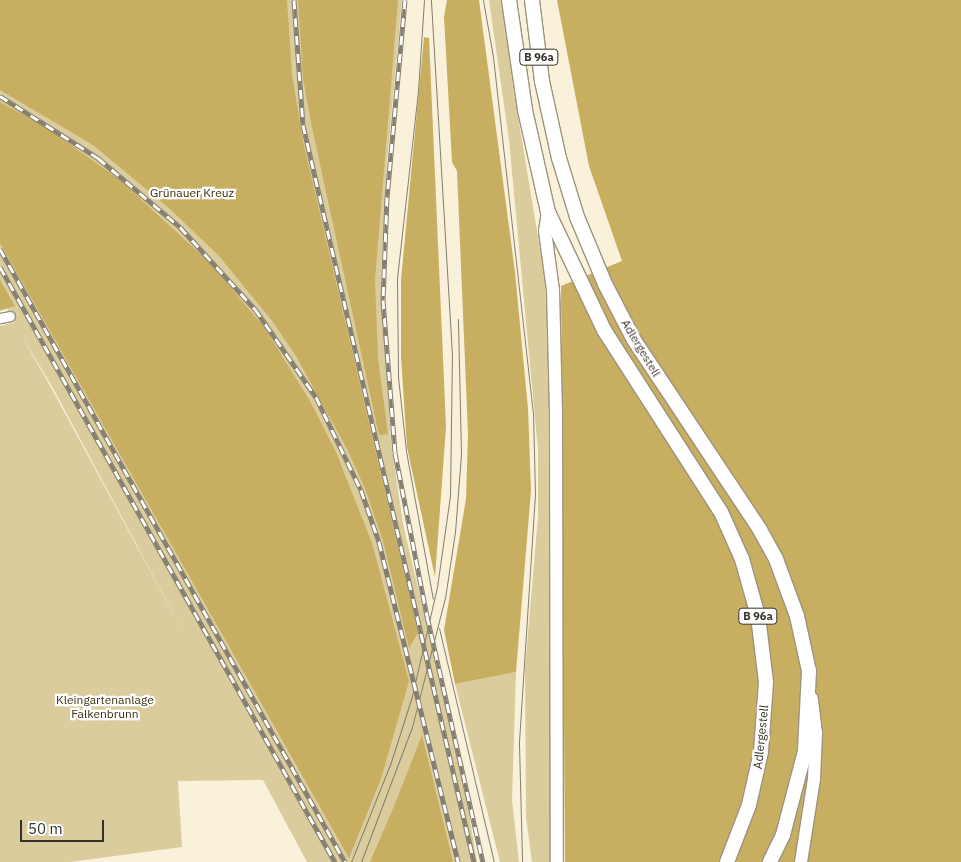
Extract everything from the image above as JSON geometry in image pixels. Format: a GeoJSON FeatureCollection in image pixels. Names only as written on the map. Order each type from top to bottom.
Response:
{"type":"FeatureCollection","features":[{"type":"Feature","properties":{"kind":"main road","name":"Adlergestell"},"geometry":{"type":"LineString","coordinates":[[509,0],[525,110],[548,212],[604,330],[721,512],[742,559],[758,616],[766,682],[762,752],[749,806],[727,862]]}},
{"type":"Feature","properties":{"kind":"main road","name":"Adlergestell"},"geometry":{"type":"LineString","coordinates":[[532,0],[548,113],[577,217],[605,284],[634,340],[743,503],[776,559],[797,616],[809,671],[816,733],[814,779],[801,862]]}},
{"type":"Feature","properties":{"kind":"main road","name":"Adlergestell"},"geometry":{"type":"LineString","coordinates":[[548,212],[546,231],[553,290],[556,400],[557,862]]}},
{"type":"Feature","properties":{"kind":"main road","name":"Adlergestell"},"geometry":{"type":"LineString","coordinates":[[770,862],[786,826],[805,751],[809,671]]}},
{"type":"Feature","properties":{"kind":"street"},"geometry":{"type":"LineString","coordinates":[[0,318],[10,316]]}},
{"type":"Feature","properties":{"kind":"green space","name":"Grünauer Kreuz"},"geometry":{"type":"Polygon","coordinates":[[[0,0],[402,0],[387,163],[381,276],[391,442],[403,524],[463,778],[477,862],[307,862],[263,780],[178,781],[182,847],[70,862],[0,862],[0,326],[15,322],[7,309],[0,311],[0,0]],[[20,333],[188,641],[53,388],[20,333]]]}},
{"type":"Feature","properties":{"kind":"green space"},"geometry":{"type":"Polygon","coordinates":[[[0,0],[287,0],[292,74],[303,141],[418,633],[409,648],[383,541],[366,491],[347,449],[296,356],[273,322],[219,256],[170,209],[93,145],[0,90],[0,0]]]}},
{"type":"Feature","properties":{"kind":"green space"},"geometry":{"type":"Polygon","coordinates":[[[298,0],[398,0],[375,280],[378,358],[388,434],[379,435],[311,123],[303,78],[298,0]]]}},
{"type":"Feature","properties":{"kind":"green space"},"geometry":{"type":"Polygon","coordinates":[[[447,0],[479,0],[515,272],[528,409],[531,491],[516,672],[455,684],[444,630],[466,499],[468,433],[457,171],[452,162],[444,17],[447,0]]]}},
{"type":"Feature","properties":{"kind":"green space"},"geometry":{"type":"Polygon","coordinates":[[[489,0],[502,0],[513,86],[545,279],[550,369],[550,862],[532,862],[526,817],[525,669],[538,516],[538,450],[509,140],[489,0]]]}},
{"type":"Feature","properties":{"kind":"green space"},"geometry":{"type":"Polygon","coordinates":[[[557,0],[961,0],[961,862],[565,862],[561,286],[622,261],[589,166],[557,0]]]}},
{"type":"Feature","properties":{"kind":"green space"},"geometry":{"type":"Polygon","coordinates":[[[424,37],[429,38],[446,427],[435,577],[407,447],[401,356],[401,280],[424,37]]]}},
{"type":"Feature","properties":{"kind":"green space"},"geometry":{"type":"Polygon","coordinates":[[[0,102],[47,128],[120,180],[209,262],[264,327],[310,401],[336,452],[372,543],[409,681],[381,779],[349,858],[0,243],[0,102]]]}},
{"type":"Feature","properties":{"kind":"green space"},"geometry":{"type":"Polygon","coordinates":[[[0,280],[15,306],[0,310],[0,280]]]}},
{"type":"Feature","properties":{"kind":"green space"},"geometry":{"type":"Polygon","coordinates":[[[516,672],[512,800],[519,862],[500,862],[455,684],[516,672]]]}},
{"type":"Feature","properties":{"kind":"green space"},"geometry":{"type":"Polygon","coordinates":[[[422,735],[453,862],[370,862],[395,804],[422,735]]]}},
{"type":"Feature","properties":{"kind":"tram line"},"geometry":{"type":"LineString","coordinates":[[424,0],[418,91],[397,279],[398,377],[406,451],[433,599]]}},
{"type":"Feature","properties":{"kind":"tram line"},"geometry":{"type":"LineString","coordinates":[[351,862],[391,762],[412,696],[437,587],[450,496],[452,355],[431,0]]}},
{"type":"Feature","properties":{"kind":"tram line"},"geometry":{"type":"LineString","coordinates":[[483,0],[493,57],[533,412],[535,494],[519,744],[522,862]]}},
{"type":"Feature","properties":{"kind":"tram line"},"geometry":{"type":"LineString","coordinates":[[361,862],[412,727],[445,598],[455,532],[461,454],[458,319]]}},
{"type":"Feature","properties":{"kind":"tram line"},"geometry":{"type":"LineString","coordinates":[[439,628],[494,862]]}},
{"type":"Feature","properties":{"kind":"railway"},"geometry":{"type":"LineString","coordinates":[[294,0],[303,125],[474,862]]}},
{"type":"Feature","properties":{"kind":"railway"},"geometry":{"type":"LineString","coordinates":[[405,0],[387,197],[383,300],[395,453],[427,616],[483,862]]}},
{"type":"Feature","properties":{"kind":"railway"},"geometry":{"type":"LineString","coordinates":[[0,96],[98,158],[180,227],[255,309],[316,397],[361,490],[379,542],[458,862]]}},
{"type":"Feature","properties":{"kind":"railway"},"geometry":{"type":"LineString","coordinates":[[0,249],[345,862]]}},
{"type":"Feature","properties":{"kind":"railway"},"geometry":{"type":"LineString","coordinates":[[0,267],[335,862]]}},
{"type":"Feature","properties":{"kind":"park label","name":"Kleingartenanlage Falkenbrunn"},"geometry":{"type":"Point","coordinates":[105,707]}}]}
